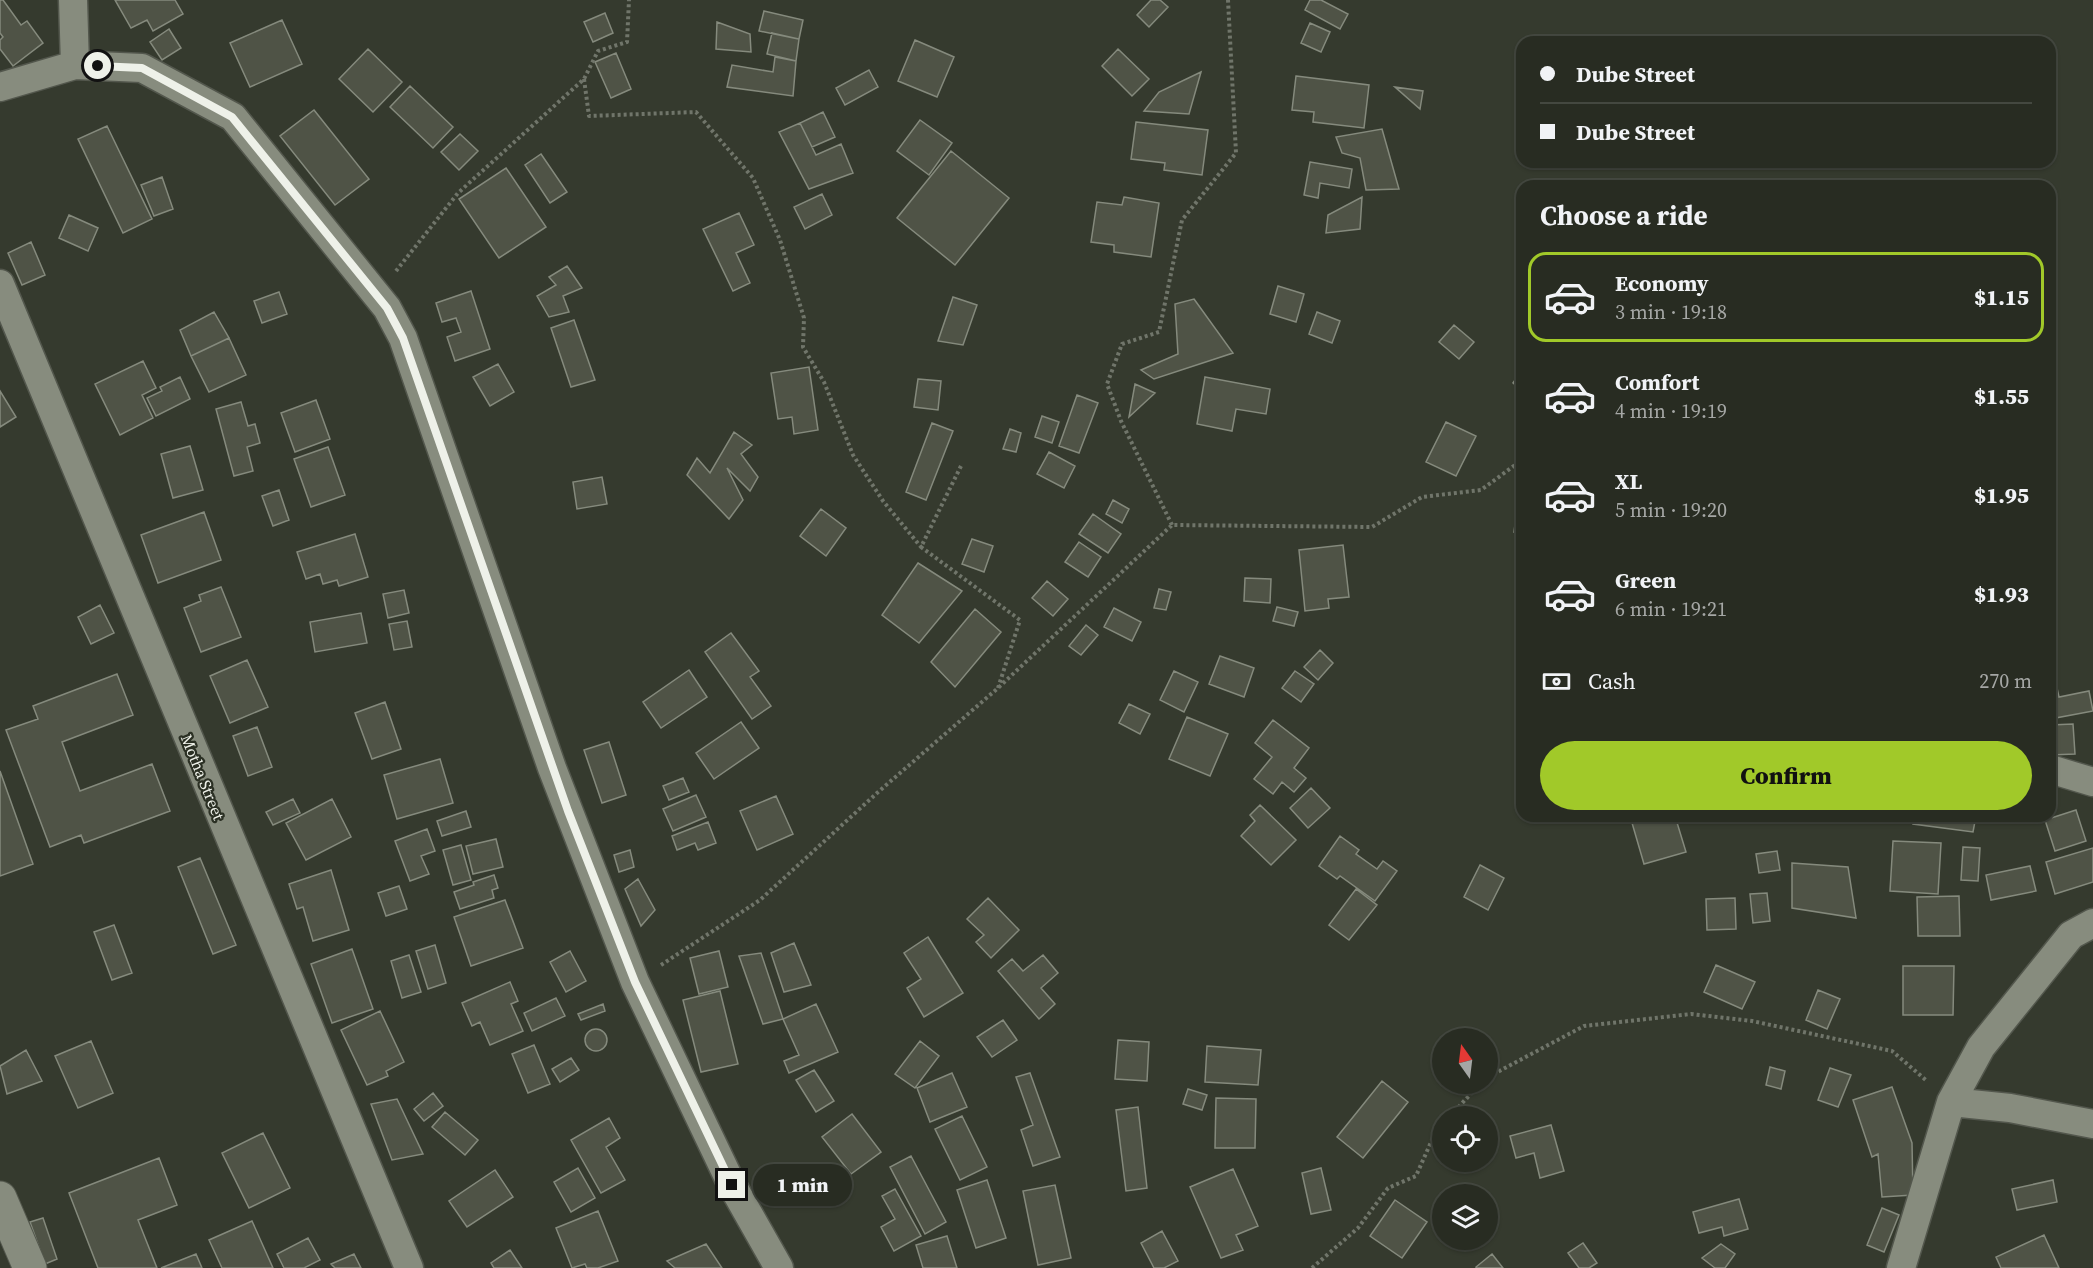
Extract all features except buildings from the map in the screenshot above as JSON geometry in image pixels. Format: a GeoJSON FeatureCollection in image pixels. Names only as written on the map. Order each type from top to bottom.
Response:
{"type":"FeatureCollection","features":[{"type":"Feature","properties":{"kind":"street"},"geometry":{"type":"LineString","coordinates":[[73,0],[75,65]]}},
{"type":"Feature","properties":{"kind":"street"},"geometry":{"type":"LineString","coordinates":[[0,87],[75,65],[142,68],[232,117],[387,308],[403,338],[552,768],[635,982],[732,1185],[779,1268]]}},
{"type":"Feature","properties":{"kind":"street","name":"Motha Street"},"geometry":{"type":"LineString","coordinates":[[0,284],[409,1268]]}},
{"type":"Feature","properties":{"kind":"street"},"geometry":{"type":"LineString","coordinates":[[2056,771],[2093,782]]}},
{"type":"Feature","properties":{"kind":"street"},"geometry":{"type":"LineString","coordinates":[[1901,1268],[1951,1102],[1981,1047],[2071,935],[2093,923]]}},
{"type":"Feature","properties":{"kind":"street"},"geometry":{"type":"LineString","coordinates":[[1951,1102],[2010,1108],[2093,1124]]}},
{"type":"Feature","properties":{"kind":"street"},"geometry":{"type":"LineString","coordinates":[[0,1198],[30,1268]]}},
{"type":"Feature","properties":{"kind":"path"},"geometry":{"type":"LineString","coordinates":[[376,295],[458,194],[584,79],[598,51],[627,42],[629,0]]}},
{"type":"Feature","properties":{"kind":"path"},"geometry":{"type":"LineString","coordinates":[[1172,525],[1121,421],[1107,384],[1122,344],[1159,332],[1182,220],[1236,153],[1228,0]]}},
{"type":"Feature","properties":{"kind":"path"},"geometry":{"type":"LineString","coordinates":[[584,79],[590,116],[696,112],[753,178],[780,240],[804,318],[803,346],[824,382],[853,455],[883,501],[921,547],[1020,620],[998,688]]}},
{"type":"Feature","properties":{"kind":"path"},"geometry":{"type":"LineString","coordinates":[[635,982],[760,900],[877,793],[998,688],[1172,525],[1372,527],[1422,497],[1481,490],[1516,464]]}},
{"type":"Feature","properties":{"kind":"path"},"geometry":{"type":"LineString","coordinates":[[921,547],[961,466]]}},
{"type":"Feature","properties":{"kind":"path"},"geometry":{"type":"LineString","coordinates":[[1498,1072],[1584,1026],[1690,1014],[1752,1021],[1892,1051],[1951,1102]]}},
{"type":"Feature","properties":{"kind":"path"},"geometry":{"type":"LineString","coordinates":[[1459,1106],[1471,1094]]}},
{"type":"Feature","properties":{"kind":"path"},"geometry":{"type":"LineString","coordinates":[[1312,1268],[1358,1228],[1388,1188],[1416,1176],[1432,1140]]}},
{"type":"Feature","properties":{"kind":"route"},"geometry":{"type":"LineString","coordinates":[[98,66],[142,68],[232,117],[387,308],[403,338],[552,768],[635,982],[732,1185]]}}]}
